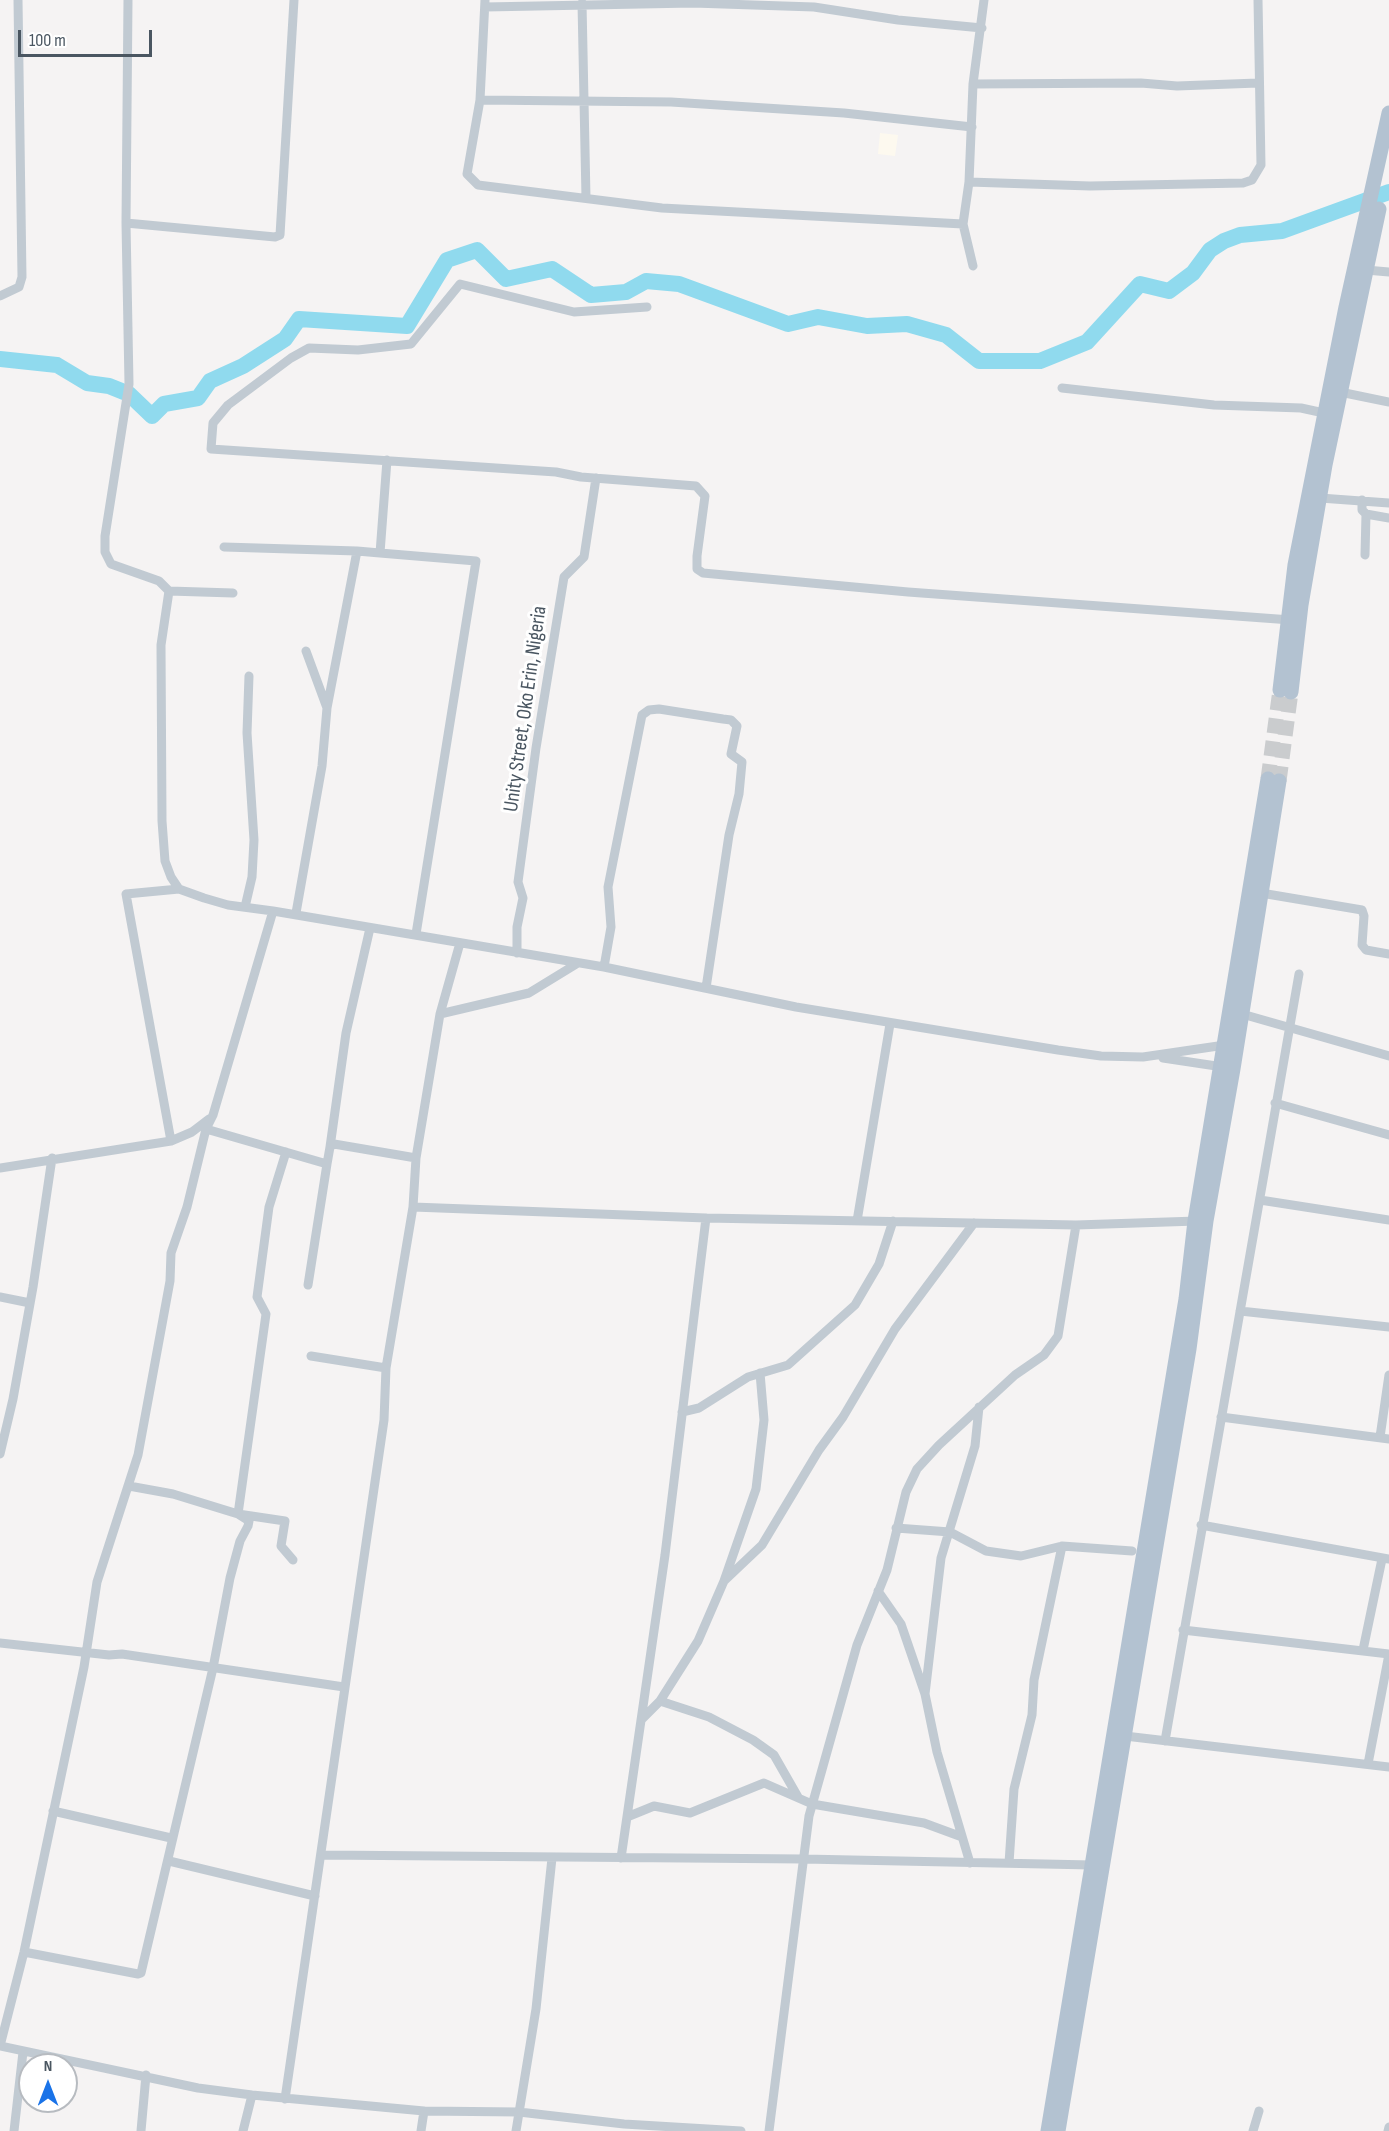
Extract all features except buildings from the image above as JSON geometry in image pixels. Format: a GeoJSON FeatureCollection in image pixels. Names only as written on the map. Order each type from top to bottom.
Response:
{"type":"FeatureCollection","features":[{"type":"Feature","properties":{"kind":"main road"},"geometry":{"type":"LineString","coordinates":[[1286,691],[1294,621],[1366,270],[1389,113]]}},
{"type":"Feature","properties":{"kind":"main road"},"geometry":{"type":"LineString","coordinates":[[1294,621],[1294,565],[1324,413],[1376,199],[1389,159]]}},
{"type":"Feature","properties":{"kind":"main road"},"geometry":{"type":"LineString","coordinates":[[1048,2131],[1186,1299],[1228,1068],[1242,1014],[1261,893],[1273,780],[1224,1045],[1228,1068]]}},
{"type":"Feature","properties":{"kind":"main road"},"geometry":{"type":"LineString","coordinates":[[1058,2131],[1189,1349],[1200,1221]]}},
{"type":"Feature","properties":{"kind":"street"},"geometry":{"type":"LineString","coordinates":[[0,296],[19,287],[22,277],[18,0]]}},
{"type":"Feature","properties":{"kind":"street"},"geometry":{"type":"LineString","coordinates":[[128,0],[126,223],[129,389],[105,536],[105,552],[111,564],[159,581],[169,591],[233,593]]}},
{"type":"Feature","properties":{"kind":"street"},"geometry":{"type":"LineString","coordinates":[[126,223],[275,237],[280,235],[294,0]]}},
{"type":"Feature","properties":{"kind":"street"},"geometry":{"type":"LineString","coordinates":[[973,266],[963,224],[969,182],[973,84],[984,0]]}},
{"type":"Feature","properties":{"kind":"street"},"geometry":{"type":"LineString","coordinates":[[969,182],[1090,186],[1243,183],[1252,180],[1261,165],[1258,0]]}},
{"type":"Feature","properties":{"kind":"street"},"geometry":{"type":"LineString","coordinates":[[582,3],[586,198]]}},
{"type":"Feature","properties":{"kind":"street"},"geometry":{"type":"LineString","coordinates":[[963,224],[674,208],[484,187],[473,181],[467,174],[480,100],[485,4],[693,3],[814,7],[898,20],[982,28]]}},
{"type":"Feature","properties":{"kind":"street"},"geometry":{"type":"LineString","coordinates":[[973,84],[1098,82],[1177,86],[1258,82]]}},
{"type":"Feature","properties":{"kind":"street"},"geometry":{"type":"LineString","coordinates":[[480,100],[671,102],[844,113],[972,127]]}},
{"type":"Feature","properties":{"kind":"street"},"geometry":{"type":"LineString","coordinates":[[1366,270],[1389,272]]}},
{"type":"Feature","properties":{"kind":"street"},"geometry":{"type":"LineString","coordinates":[[647,307],[574,312],[460,284],[411,344],[358,350],[309,348],[291,358],[228,405],[213,423],[211,449],[556,472],[596,478],[684,484],[702,490],[705,496],[697,569],[703,573],[897,591],[1294,621]]}},
{"type":"Feature","properties":{"kind":"street"},"geometry":{"type":"LineString","coordinates":[[1062,388],[1203,404],[1301,408],[1324,413]]}},
{"type":"Feature","properties":{"kind":"street"},"geometry":{"type":"LineString","coordinates":[[1340,392],[1389,402]]}},
{"type":"Feature","properties":{"kind":"street"},"geometry":{"type":"LineString","coordinates":[[380,553],[387,460]]}},
{"type":"Feature","properties":{"kind":"street","name":"Unity Street, Oko Erin, Nigeria"},"geometry":{"type":"LineString","coordinates":[[517,953],[515,941],[523,898],[518,882],[545,692],[564,578],[584,557],[596,478]]}},
{"type":"Feature","properties":{"kind":"street"},"geometry":{"type":"LineString","coordinates":[[1320,498],[1389,503]]}},
{"type":"Feature","properties":{"kind":"street"},"geometry":{"type":"LineString","coordinates":[[1362,500],[1362,510],[1366,514],[1389,518]]}},
{"type":"Feature","properties":{"kind":"street"},"geometry":{"type":"LineString","coordinates":[[1365,555],[1366,514]]}},
{"type":"Feature","properties":{"kind":"street"},"geometry":{"type":"LineString","coordinates":[[224,547],[357,551],[476,561],[416,934]]}},
{"type":"Feature","properties":{"kind":"street"},"geometry":{"type":"LineString","coordinates":[[296,913],[322,766],[327,708],[357,551]]}},
{"type":"Feature","properties":{"kind":"street"},"geometry":{"type":"LineString","coordinates":[[169,591],[161,645],[162,821],[165,861],[179,889]]}},
{"type":"Feature","properties":{"kind":"street"},"geometry":{"type":"LineString","coordinates":[[306,651],[327,708]]}},
{"type":"Feature","properties":{"kind":"street"},"geometry":{"type":"LineString","coordinates":[[245,907],[252,877],[254,840],[247,733],[249,676]]}},
{"type":"Feature","properties":{"kind":"street"},"geometry":{"type":"LineString","coordinates":[[604,967],[611,927],[608,887],[642,715],[649,710],[658,709],[723,718],[731,720],[737,726],[731,754],[742,762],[739,794],[729,835],[706,988]]}},
{"type":"Feature","properties":{"kind":"street"},"geometry":{"type":"LineString","coordinates":[[171,1141],[126,894],[179,889],[228,905],[296,913],[370,928],[604,967],[890,1024],[1101,1056],[1158,1056],[1224,1045]]}},
{"type":"Feature","properties":{"kind":"street"},"geometry":{"type":"LineString","coordinates":[[1261,893],[1362,910],[1364,916],[1362,945],[1373,953],[1389,954]]}},
{"type":"Feature","properties":{"kind":"street"},"geometry":{"type":"LineString","coordinates":[[273,911],[213,1115],[206,1130],[188,1207],[171,1253],[170,1281],[153,1383],[129,1486],[97,1582],[86,1651],[24,1952],[0,2046],[146,2075],[198,2088],[285,2099],[424,2111],[519,2112],[624,2124],[741,2131]]}},
{"type":"Feature","properties":{"kind":"street"},"geometry":{"type":"LineString","coordinates":[[308,1285],[346,1033],[370,928]]}},
{"type":"Feature","properties":{"kind":"street"},"geometry":{"type":"LineString","coordinates":[[285,2099],[384,1420],[386,1368],[412,1207],[416,1158],[440,1014],[460,943]]}},
{"type":"Feature","properties":{"kind":"street"},"geometry":{"type":"LineString","coordinates":[[440,1014],[529,993],[578,963]]}},
{"type":"Feature","properties":{"kind":"street"},"geometry":{"type":"LineString","coordinates":[[1165,1741],[1299,974]]}},
{"type":"Feature","properties":{"kind":"street"},"geometry":{"type":"LineString","coordinates":[[1242,1014],[1290,1025],[1389,1056]]}},
{"type":"Feature","properties":{"kind":"street"},"geometry":{"type":"LineString","coordinates":[[857,1221],[890,1024]]}},
{"type":"Feature","properties":{"kind":"street"},"geometry":{"type":"LineString","coordinates":[[1158,1056],[1228,1068]]}},
{"type":"Feature","properties":{"kind":"street"},"geometry":{"type":"LineString","coordinates":[[1275,1103],[1389,1135]]}},
{"type":"Feature","properties":{"kind":"street"},"geometry":{"type":"LineString","coordinates":[[0,1168],[171,1141],[192,1132],[213,1115]]}},
{"type":"Feature","properties":{"kind":"street"},"geometry":{"type":"LineString","coordinates":[[206,1130],[327,1164]]}},
{"type":"Feature","properties":{"kind":"street"},"geometry":{"type":"LineString","coordinates":[[330,1147],[334,1144],[416,1158]]}},
{"type":"Feature","properties":{"kind":"street"},"geometry":{"type":"LineString","coordinates":[[238,1514],[266,1314],[257,1298],[269,1208],[286,1152]]}},
{"type":"Feature","properties":{"kind":"street"},"geometry":{"type":"LineString","coordinates":[[0,1454],[13,1399],[30,1303],[52,1158]]}},
{"type":"Feature","properties":{"kind":"street"},"geometry":{"type":"LineString","coordinates":[[1260,1200],[1389,1220]]}},
{"type":"Feature","properties":{"kind":"street"},"geometry":{"type":"LineString","coordinates":[[412,1207],[706,1218],[1076,1225],[1200,1221]]}},
{"type":"Feature","properties":{"kind":"street"},"geometry":{"type":"LineString","coordinates":[[621,1858],[642,1719],[706,1218]]}},
{"type":"Feature","properties":{"kind":"street"},"geometry":{"type":"LineString","coordinates":[[682,1412],[699,1408],[748,1377],[788,1365],[855,1305],[879,1264],[893,1221]]}},
{"type":"Feature","properties":{"kind":"street"},"geometry":{"type":"LineString","coordinates":[[724,1581],[762,1545],[819,1450],[843,1417],[895,1329],[974,1223]]}},
{"type":"Feature","properties":{"kind":"street"},"geometry":{"type":"LineString","coordinates":[[769,2131],[812,1804],[857,1645],[887,1570],[906,1492],[917,1469],[979,1407],[1015,1375],[1044,1355],[1058,1336],[1076,1225]]}},
{"type":"Feature","properties":{"kind":"street"},"geometry":{"type":"LineString","coordinates":[[0,1297],[30,1303]]}},
{"type":"Feature","properties":{"kind":"street"},"geometry":{"type":"LineString","coordinates":[[1240,1311],[1389,1327]]}},
{"type":"Feature","properties":{"kind":"street"},"geometry":{"type":"LineString","coordinates":[[311,1356],[386,1368]]}},
{"type":"Feature","properties":{"kind":"street"},"geometry":{"type":"LineString","coordinates":[[642,1719],[660,1701],[698,1641],[724,1581],[756,1489],[764,1420],[760,1373]]}},
{"type":"Feature","properties":{"kind":"street"},"geometry":{"type":"LineString","coordinates":[[1221,1417],[1384,1438],[1389,1376]]}},
{"type":"Feature","properties":{"kind":"street"},"geometry":{"type":"LineString","coordinates":[[925,1694],[941,1558],[975,1446],[979,1407]]}},
{"type":"Feature","properties":{"kind":"street"},"geometry":{"type":"LineString","coordinates":[[129,1486],[173,1494],[238,1514],[272,1517],[285,1521],[281,1546],[293,1560]]}},
{"type":"Feature","properties":{"kind":"street"},"geometry":{"type":"LineString","coordinates":[[24,1952],[140,1974],[169,1861],[171,1838],[213,1668],[230,1578],[240,1541],[248,1526],[249,1521],[238,1514]]}},
{"type":"Feature","properties":{"kind":"street"},"geometry":{"type":"LineString","coordinates":[[1201,1525],[1386,1559],[1364,1650]]}},
{"type":"Feature","properties":{"kind":"street"},"geometry":{"type":"LineString","coordinates":[[896,1528],[950,1532],[986,1551],[1021,1556],[1062,1546],[1132,1551]]}},
{"type":"Feature","properties":{"kind":"street"},"geometry":{"type":"LineString","coordinates":[[1009,1863],[1014,1789],[1032,1715],[1035,1680],[1062,1546]]}},
{"type":"Feature","properties":{"kind":"street"},"geometry":{"type":"LineString","coordinates":[[878,1591],[901,1624],[925,1694],[937,1752],[970,1863]]}},
{"type":"Feature","properties":{"kind":"street"},"geometry":{"type":"LineString","coordinates":[[1183,1630],[1389,1654],[1368,1764]]}},
{"type":"Feature","properties":{"kind":"street"},"geometry":{"type":"LineString","coordinates":[[0,1643],[109,1655],[122,1654],[344,1688]]}},
{"type":"Feature","properties":{"kind":"street"},"geometry":{"type":"LineString","coordinates":[[660,1701],[709,1717],[767,1750],[774,1755],[798,1797]]}},
{"type":"Feature","properties":{"kind":"street"},"geometry":{"type":"LineString","coordinates":[[1125,1736],[1389,1767]]}},
{"type":"Feature","properties":{"kind":"street"},"geometry":{"type":"LineString","coordinates":[[627,1817],[654,1806],[690,1813],[764,1783],[812,1804],[924,1822],[962,1837]]}},
{"type":"Feature","properties":{"kind":"street"},"geometry":{"type":"LineString","coordinates":[[53,1811],[171,1838]]}},
{"type":"Feature","properties":{"kind":"street"},"geometry":{"type":"LineString","coordinates":[[321,1855],[804,1859],[1092,1865]]}},
{"type":"Feature","properties":{"kind":"street"},"geometry":{"type":"LineString","coordinates":[[516,2131],[536,2008],[552,1858]]}},
{"type":"Feature","properties":{"kind":"street"},"geometry":{"type":"LineString","coordinates":[[169,1861],[315,1896]]}},
{"type":"Feature","properties":{"kind":"street"},"geometry":{"type":"LineString","coordinates":[[14,2131],[23,2052]]}},
{"type":"Feature","properties":{"kind":"street"},"geometry":{"type":"LineString","coordinates":[[141,2131],[146,2075]]}},
{"type":"Feature","properties":{"kind":"street"},"geometry":{"type":"LineString","coordinates":[[243,2131],[252,2095]]}},
{"type":"Feature","properties":{"kind":"street"},"geometry":{"type":"LineString","coordinates":[[421,2131],[424,2111]]}},
{"type":"Feature","properties":{"kind":"street"},"geometry":{"type":"LineString","coordinates":[[1253,2131],[1259,2111]]}},
{"type":"Feature","properties":{"kind":"shaded area"},"geometry":{"type":"Polygon","coordinates":[[[880,133],[898,135],[895,156],[878,154],[880,133]]]}},
{"type":"Feature","properties":{"kind":"waterway"},"geometry":{"type":"LineString","coordinates":[[0,359],[57,365],[87,383],[109,386],[129,394],[152,416],[164,404],[198,398],[210,381],[243,366],[285,339],[299,319],[407,326],[447,260],[477,250],[506,279],[552,269],[591,295],[626,292],[646,281],[679,284],[788,324],[818,317],[867,326],[907,324],[946,335],[979,361],[1040,361],[1087,342],[1140,284],[1169,291],[1193,273],[1210,250],[1224,241],[1240,235],[1282,231],[1389,192]]}},
{"type":"Feature","properties":{"kind":"tunnel"},"geometry":{"type":"LineString","coordinates":[[1268,779],[1280,690]]}},
{"type":"Feature","properties":{"kind":"tunnel"},"geometry":{"type":"LineString","coordinates":[[1279,781],[1291,692]]}}]}
